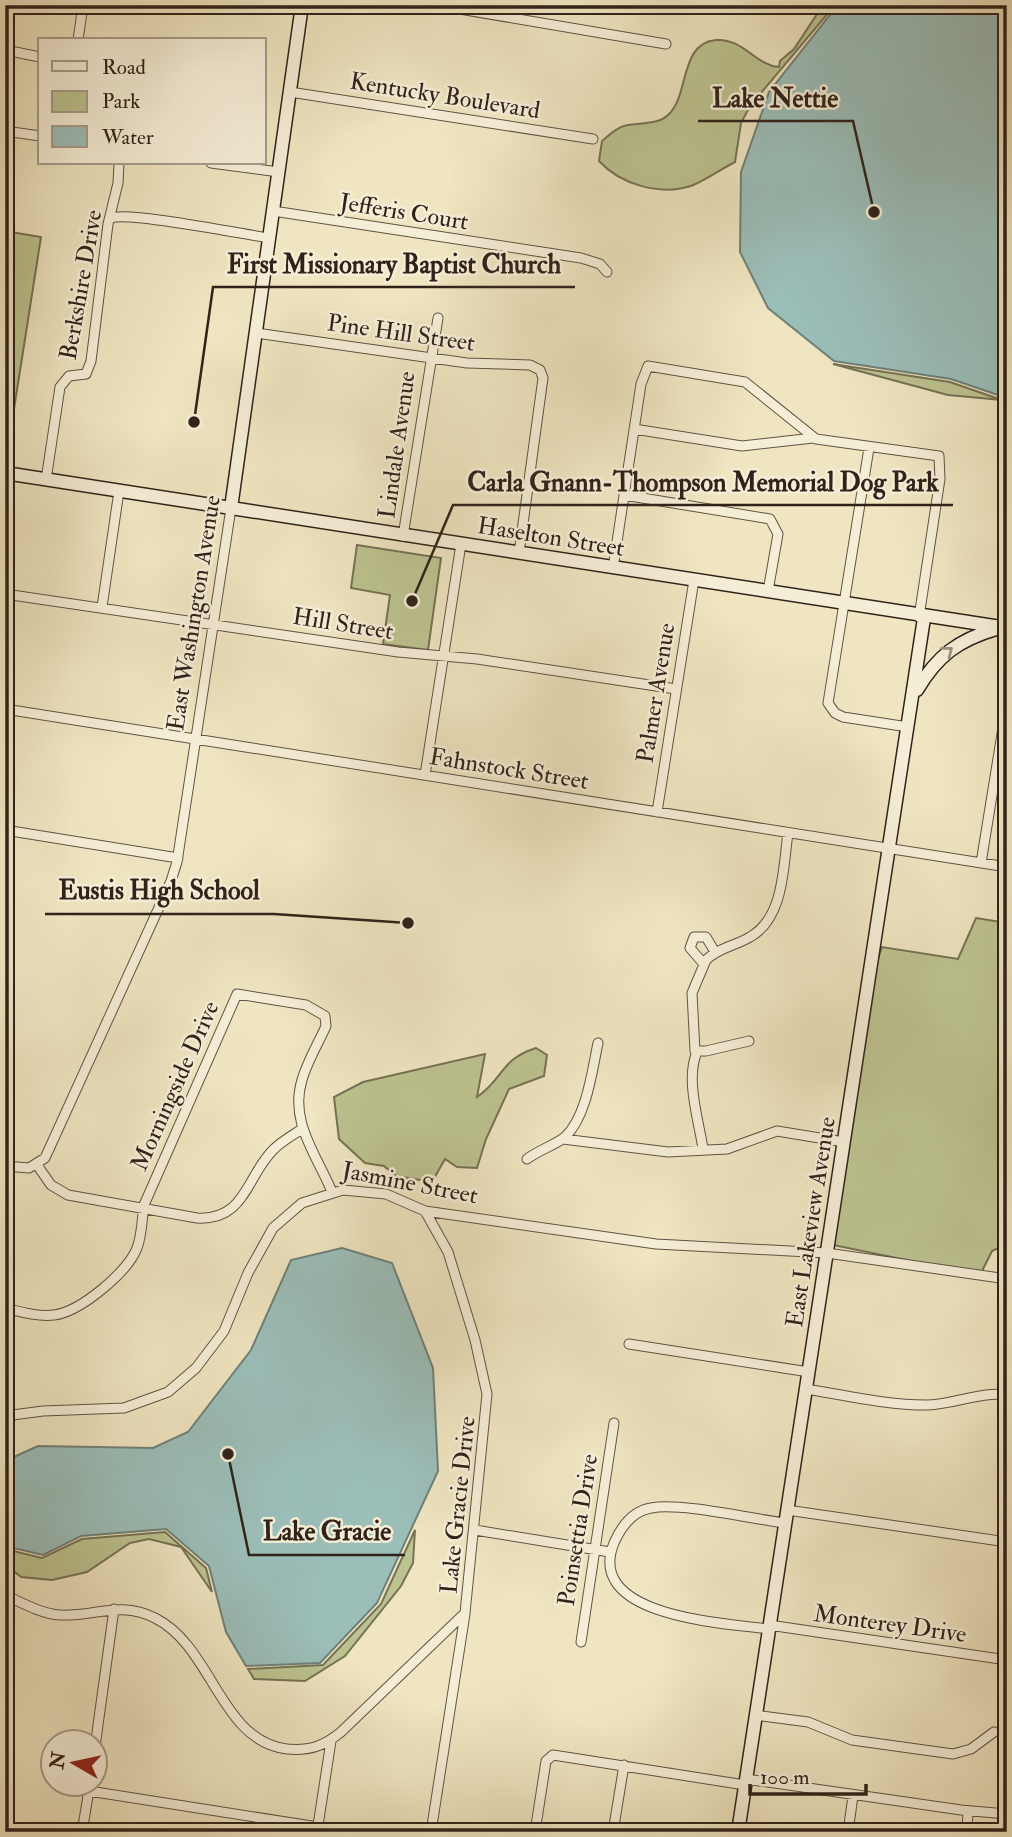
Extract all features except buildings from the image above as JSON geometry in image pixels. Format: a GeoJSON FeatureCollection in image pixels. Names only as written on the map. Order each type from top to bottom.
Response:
{"type":"FeatureCollection","features":[{"type":"Feature","properties":{"kind":"street"},"geometry":{"type":"LineString","coordinates":[[78,38],[83,5]]}},
{"type":"Feature","properties":{"kind":"street","name":"East Washington Avenue"},"geometry":{"type":"LineString","coordinates":[[37,1165],[46,1158],[61,1129],[171,881],[178,858],[302,5]]}},
{"type":"Feature","properties":{"kind":"street"},"geometry":{"type":"LineString","coordinates":[[436,5],[666,44]]}},
{"type":"Feature","properties":{"kind":"street"},"geometry":{"type":"LineString","coordinates":[[5,50],[38,57]]}},
{"type":"Feature","properties":{"kind":"street","name":"Kentucky Boulevard"},"geometry":{"type":"LineString","coordinates":[[290,92],[593,139]]}},
{"type":"Feature","properties":{"kind":"street"},"geometry":{"type":"LineString","coordinates":[[5,131],[38,136]]}},
{"type":"Feature","properties":{"kind":"street","name":"Berkshire Drive"},"geometry":{"type":"LineString","coordinates":[[46,480],[60,387],[69,376],[86,374],[91,360],[120,164]]}},
{"type":"Feature","properties":{"kind":"street"},"geometry":{"type":"LineString","coordinates":[[219,164],[279,172]]}},
{"type":"Feature","properties":{"kind":"street","name":"Jefferis Court"},"geometry":{"type":"LineString","coordinates":[[273,211],[582,258],[600,264],[607,272]]}},
{"type":"Feature","properties":{"kind":"street"},"geometry":{"type":"LineString","coordinates":[[111,218],[122,216],[148,219],[269,238]]}},
{"type":"Feature","properties":{"kind":"street","name":"Lindale Avenue"},"geometry":{"type":"LineString","coordinates":[[403,536],[438,318]]}},
{"type":"Feature","properties":{"kind":"street","name":"Pine Hill Street"},"geometry":{"type":"LineString","coordinates":[[256,332],[430,358],[530,365],[540,370],[543,378],[519,553]]}},
{"type":"Feature","properties":{"kind":"street"},"geometry":{"type":"LineString","coordinates":[[613,568],[641,384],[650,366],[744,382],[813,438]]}},
{"type":"Feature","properties":{"kind":"street"},"geometry":{"type":"LineString","coordinates":[[634,429],[742,446],[813,438],[869,448],[828,699],[831,709],[850,719],[908,727]]}},
{"type":"Feature","properties":{"kind":"street","name":"East Lakeview Avenue"},"geometry":{"type":"LineString","coordinates":[[738,1832],[913,696],[940,479],[939,456],[869,448]]}},
{"type":"Feature","properties":{"kind":"street","name":"Haselton Street"},"geometry":{"type":"LineString","coordinates":[[6,478],[46,480],[1004,628]]}},
{"type":"Feature","properties":{"kind":"street"},"geometry":{"type":"LineString","coordinates":[[102,607],[119,491]]}},
{"type":"Feature","properties":{"kind":"street"},"geometry":{"type":"LineString","coordinates":[[624,495],[770,519],[778,534],[768,592]]}},
{"type":"Feature","properties":{"kind":"street"},"geometry":{"type":"LineString","coordinates":[[425,775],[461,544]]}},
{"type":"Feature","properties":{"kind":"street","name":"Palmer Avenue"},"geometry":{"type":"LineString","coordinates":[[657,812],[694,580]]}},
{"type":"Feature","properties":{"kind":"street","name":"Hill Street"},"geometry":{"type":"LineString","coordinates":[[5,594],[398,652],[676,689]]}},
{"type":"Feature","properties":{"kind":"street"},"geometry":{"type":"LineString","coordinates":[[913,696],[930,668],[945,652],[967,639],[1004,628]]}},
{"type":"Feature","properties":{"kind":"street"},"geometry":{"type":"LineString","coordinates":[[981,863],[1007,703]]}},
{"type":"Feature","properties":{"kind":"street","name":"Fahnstock Street"},"geometry":{"type":"LineString","coordinates":[[5,709],[1007,867]]}},
{"type":"Feature","properties":{"kind":"street"},"geometry":{"type":"LineString","coordinates":[[5,830],[178,858]]}},
{"type":"Feature","properties":{"kind":"street"},"geometry":{"type":"LineString","coordinates":[[697,1052],[693,1048],[692,993],[704,963],[715,952],[752,936],[771,916],[779,893],[788,833]]}},
{"type":"Feature","properties":{"kind":"street"},"geometry":{"type":"LineString","coordinates":[[5,899],[5,929]]}},
{"type":"Feature","properties":{"kind":"street"},"geometry":{"type":"LineString","coordinates":[[704,963],[690,948],[694,937],[706,937],[715,952]]}},
{"type":"Feature","properties":{"kind":"street","name":"Morningside Drive"},"geometry":{"type":"LineString","coordinates":[[143,1208],[232,1003],[237,994],[252,996]]}},
{"type":"Feature","properties":{"kind":"street","name":"Jasmine Street"},"geometry":{"type":"LineString","coordinates":[[252,996],[306,1004],[326,1016],[326,1026],[301,1084],[298,1108],[302,1129],[332,1192],[370,1191],[398,1198],[425,1211],[656,1244],[827,1253],[1007,1279]]}},
{"type":"Feature","properties":{"kind":"street"},"geometry":{"type":"LineString","coordinates":[[697,1052],[749,1041]]}},
{"type":"Feature","properties":{"kind":"street"},"geometry":{"type":"LineString","coordinates":[[563,1139],[583,1101],[598,1043]]}},
{"type":"Feature","properties":{"kind":"street"},"geometry":{"type":"LineString","coordinates":[[697,1052],[692,1065],[703,1149]]}},
{"type":"Feature","properties":{"kind":"street"},"geometry":{"type":"LineString","coordinates":[[5,1166],[29,1168],[37,1165],[51,1185],[68,1195],[197,1218],[225,1214],[239,1201],[273,1149],[302,1129]]}},
{"type":"Feature","properties":{"kind":"street"},"geometry":{"type":"LineString","coordinates":[[527,1159],[548,1144],[563,1139],[668,1152],[727,1149],[777,1131],[844,1142]]}},
{"type":"Feature","properties":{"kind":"street"},"geometry":{"type":"LineString","coordinates":[[5,1416],[43,1411],[124,1408],[168,1392],[196,1368],[224,1331],[248,1273],[273,1228],[302,1203],[332,1192]]}},
{"type":"Feature","properties":{"kind":"street"},"geometry":{"type":"LineString","coordinates":[[5,1308],[54,1315],[90,1298],[131,1260],[139,1240],[143,1208]]}},
{"type":"Feature","properties":{"kind":"street","name":"Lake Gracie Drive"},"geometry":{"type":"LineString","coordinates":[[5,1595],[59,1615],[114,1609],[146,1614],[175,1631],[192,1649],[252,1736],[272,1746],[299,1750],[318,1747],[331,1741],[465,1613],[487,1394],[475,1340],[448,1252],[425,1211]]}},
{"type":"Feature","properties":{"kind":"street"},"geometry":{"type":"LineString","coordinates":[[629,1344],[809,1372]]}},
{"type":"Feature","properties":{"kind":"street"},"geometry":{"type":"LineString","coordinates":[[806,1389],[925,1405],[956,1402],[985,1395],[1007,1395]]}},
{"type":"Feature","properties":{"kind":"street","name":"Poinsettia Drive"},"geometry":{"type":"LineString","coordinates":[[581,1642],[614,1423]]}},
{"type":"Feature","properties":{"kind":"street"},"geometry":{"type":"LineString","coordinates":[[475,1530],[610,1552],[628,1521],[652,1508],[677,1507],[1007,1542]]}},
{"type":"Feature","properties":{"kind":"street","name":"Monterey Drive"},"geometry":{"type":"LineString","coordinates":[[610,1552],[612,1570],[620,1588],[643,1606],[768,1627],[1007,1660]]}},
{"type":"Feature","properties":{"kind":"street"},"geometry":{"type":"LineString","coordinates":[[98,1728],[114,1609]]}},
{"type":"Feature","properties":{"kind":"street"},"geometry":{"type":"LineString","coordinates":[[431,1832],[465,1613]]}},
{"type":"Feature","properties":{"kind":"street"},"geometry":{"type":"LineString","coordinates":[[755,1715],[808,1722],[852,1740],[945,1753],[971,1749],[993,1732]]}},
{"type":"Feature","properties":{"kind":"street"},"geometry":{"type":"LineString","coordinates":[[108,1791],[317,1829],[331,1741]]}},
{"type":"Feature","properties":{"kind":"street"},"geometry":{"type":"LineString","coordinates":[[535,1832],[546,1761],[556,1754],[745,1782],[1007,1814]]}},
{"type":"Feature","properties":{"kind":"street"},"geometry":{"type":"LineString","coordinates":[[613,1832],[624,1765]]}},
{"type":"Feature","properties":{"kind":"street"},"geometry":{"type":"LineString","coordinates":[[848,1832],[853,1796]]}},
{"type":"Feature","properties":{"kind":"street"},"geometry":{"type":"LineString","coordinates":[[82,1832],[88,1798]]}},
{"type":"Feature","properties":{"kind":"street"},"geometry":{"type":"LineString","coordinates":[[967,1832],[968,1811]]}},
{"type":"Feature","properties":{"kind":"green space"},"geometry":{"type":"Polygon","coordinates":[[[823,5],[835,5],[750,106],[741,123],[735,162],[691,186],[666,190],[629,182],[599,161],[602,141],[615,130],[624,126],[655,122],[670,113],[680,94],[691,59],[704,43],[716,40],[734,43],[763,62],[779,67],[780,61],[794,49],[823,5]]]}},
{"type":"Feature","properties":{"kind":"green space"},"geometry":{"type":"Polygon","coordinates":[[[5,231],[41,237],[6,460],[5,460],[5,231]]]}},
{"type":"Feature","properties":{"kind":"green space"},"geometry":{"type":"Polygon","coordinates":[[[833,364],[950,382],[1002,400],[948,395],[833,364]]]}},
{"type":"Feature","properties":{"kind":"green space"},"geometry":{"type":"Polygon","coordinates":[[[357,545],[441,558],[428,650],[383,644],[390,595],[351,588],[357,545]]]}},
{"type":"Feature","properties":{"kind":"green space"},"geometry":{"type":"Polygon","coordinates":[[[976,918],[1007,923],[1007,1244],[992,1251],[980,1275],[833,1245],[875,968],[882,947],[958,959],[976,918]]]}},
{"type":"Feature","properties":{"kind":"green space"},"geometry":{"type":"Polygon","coordinates":[[[536,1048],[547,1055],[544,1076],[509,1089],[486,1139],[477,1168],[457,1167],[445,1159],[432,1182],[396,1176],[384,1166],[365,1163],[339,1139],[334,1097],[363,1082],[485,1054],[477,1097],[515,1058],[536,1048]]]}},
{"type":"Feature","properties":{"kind":"green space"},"geometry":{"type":"Polygon","coordinates":[[[415,1530],[413,1563],[401,1586],[345,1656],[305,1681],[254,1679],[248,1669],[323,1665],[381,1604],[415,1530]]]}},
{"type":"Feature","properties":{"kind":"green space"},"geometry":{"type":"Polygon","coordinates":[[[165,1532],[206,1568],[212,1592],[181,1547],[149,1539],[130,1543],[87,1572],[52,1580],[21,1577],[5,1564],[5,1549],[42,1558],[82,1539],[165,1532]]]}},
{"type":"Feature","properties":{"kind":"water"},"geometry":{"type":"Polygon","coordinates":[[[841,5],[1007,5],[1007,398],[951,379],[834,361],[768,308],[740,252],[741,172],[769,92],[833,11],[841,5]]]}},
{"type":"Feature","properties":{"kind":"water"},"geometry":{"type":"Polygon","coordinates":[[[342,1248],[392,1263],[433,1368],[438,1471],[377,1603],[320,1663],[246,1666],[226,1632],[209,1566],[166,1529],[81,1536],[43,1555],[5,1546],[5,1461],[38,1446],[153,1448],[188,1432],[251,1350],[291,1260],[342,1248]]]}},
{"type":"Feature","properties":{"kind":"place","name":"Lake Nettie"},"geometry":{"type":"Point","coordinates":[874,212]}},
{"type":"Feature","properties":{"kind":"place","name":"First Missionary Baptist Church"},"geometry":{"type":"Point","coordinates":[194,422]}},
{"type":"Feature","properties":{"kind":"place","name":"Carla Gnann-Thompson Memorial Dog Park"},"geometry":{"type":"Point","coordinates":[412,601]}},
{"type":"Feature","properties":{"kind":"place","name":"Eustis High School"},"geometry":{"type":"Point","coordinates":[408,923]}},
{"type":"Feature","properties":{"kind":"place","name":"Lake Gracie"},"geometry":{"type":"Point","coordinates":[228,1454]}}]}
